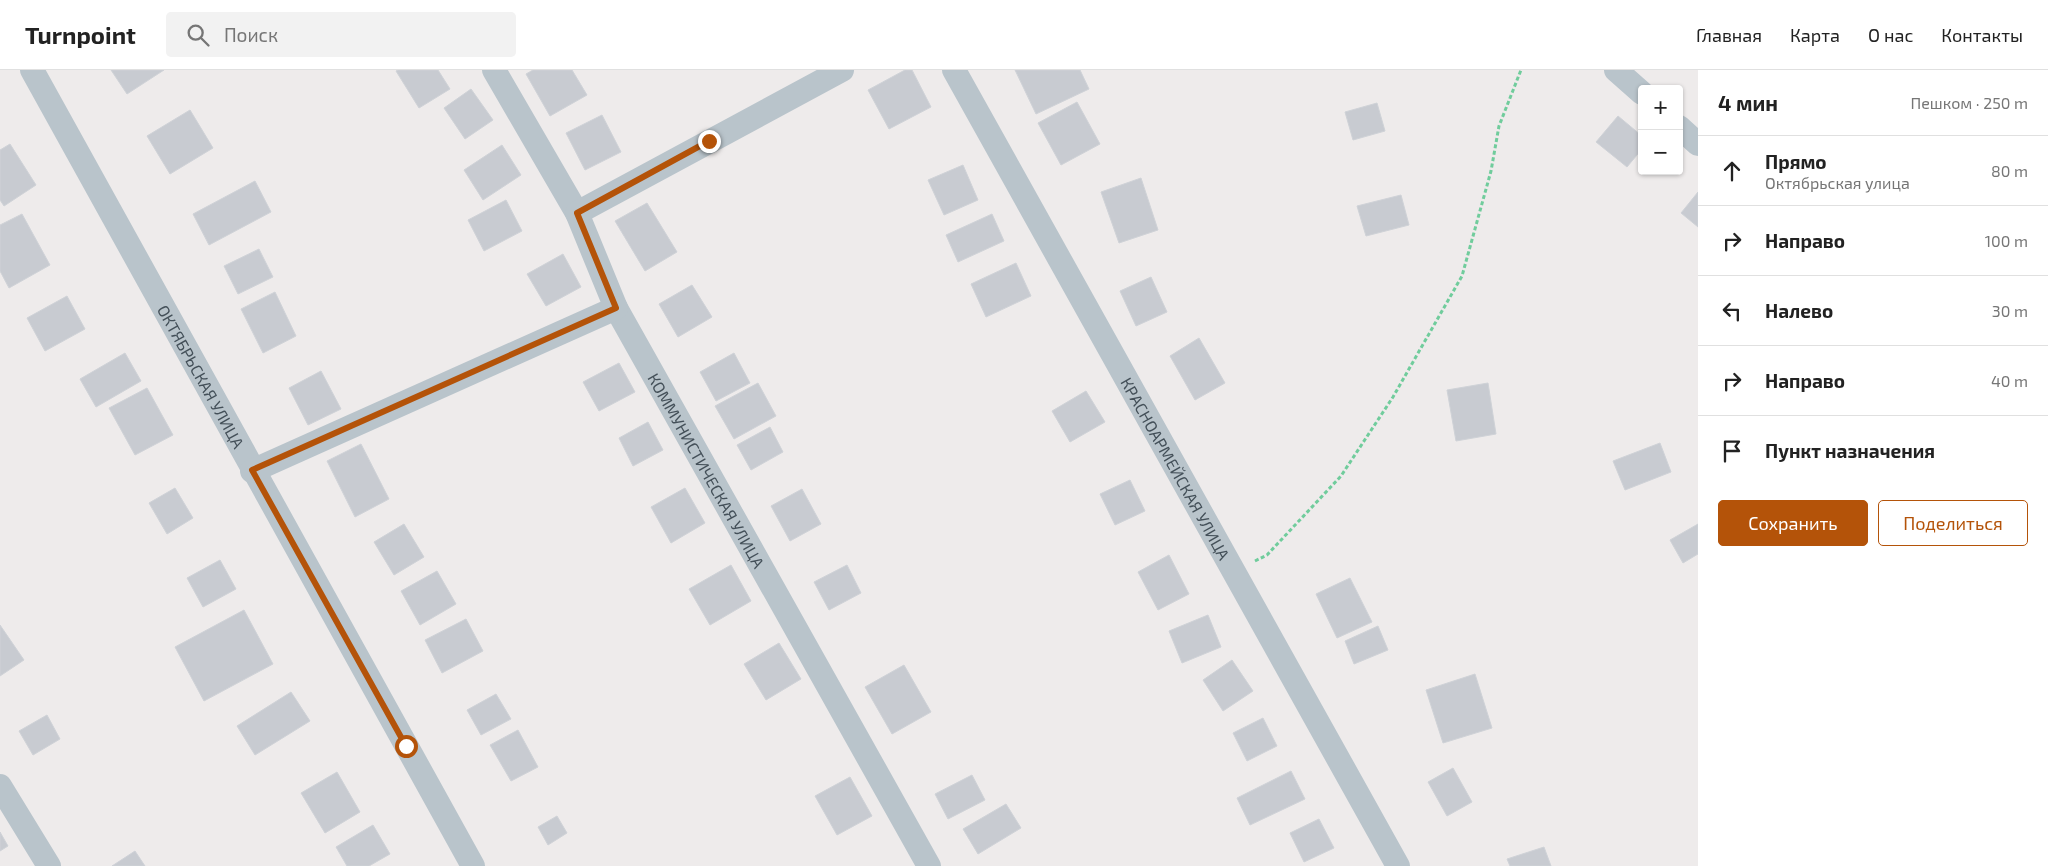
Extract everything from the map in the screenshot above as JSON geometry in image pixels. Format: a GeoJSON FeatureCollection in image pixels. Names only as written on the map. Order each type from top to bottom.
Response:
{"type":"FeatureCollection","features":[{"type":"Feature","properties":{"kind":"street","name":"ОКТЯБРЬСКАЯ УЛИЦА"},"geometry":{"type":"LineString","coordinates":[[32,70],[252,470],[474,866]]}},
{"type":"Feature","properties":{"kind":"street","name":"КОММУНИСТИЧЕСКАЯ УЛИЦА"},"geometry":{"type":"LineString","coordinates":[[494,70],[577,213],[616,308],[929,866]]}},
{"type":"Feature","properties":{"kind":"street"},"geometry":{"type":"LineString","coordinates":[[577,213],[842,70]]}},
{"type":"Feature","properties":{"kind":"street","name":"КРАСНОАРМЕЙСКАЯ УЛИЦА"},"geometry":{"type":"LineString","coordinates":[[954,70],[1398,866]]}},
{"type":"Feature","properties":{"kind":"street"},"geometry":{"type":"LineString","coordinates":[[1616,70],[1638,89]]}},
{"type":"Feature","properties":{"kind":"street"},"geometry":{"type":"LineString","coordinates":[[1682,130],[1698,144]]}},
{"type":"Feature","properties":{"kind":"street"},"geometry":{"type":"LineString","coordinates":[[252,470],[616,308]]}},
{"type":"Feature","properties":{"kind":"street"},"geometry":{"type":"LineString","coordinates":[[0,786],[49,866]]}},
{"type":"Feature","properties":{"kind":"path"},"geometry":{"type":"LineString","coordinates":[[1234,572],[1267,555],[1341,476],[1393,397],[1462,276],[1491,171],[1499,126],[1521,70]]}},
{"type":"Feature","properties":{"kind":"building"},"geometry":{"type":"Polygon","coordinates":[[[111,70],[164,70],[127,94],[111,70]]]}},
{"type":"Feature","properties":{"kind":"building"},"geometry":{"type":"Polygon","coordinates":[[[438,70],[450,89],[419,108],[396,71],[438,70]]]}},
{"type":"Feature","properties":{"kind":"building"},"geometry":{"type":"Polygon","coordinates":[[[533,70],[572,70],[587,95],[550,116],[526,74],[533,70]]]}},
{"type":"Feature","properties":{"kind":"building"},"geometry":{"type":"Polygon","coordinates":[[[905,70],[912,70],[931,107],[889,129],[868,90],[905,70]]]}},
{"type":"Feature","properties":{"kind":"building"},"geometry":{"type":"Polygon","coordinates":[[[1015,70],[1080,70],[1089,89],[1036,114],[1015,70]]]}},
{"type":"Feature","properties":{"kind":"building"},"geometry":{"type":"Polygon","coordinates":[[[471,89],[493,120],[465,139],[444,108],[471,89]]]}},
{"type":"Feature","properties":{"kind":"building"},"geometry":{"type":"Polygon","coordinates":[[[1077,102],[1100,144],[1061,165],[1038,123],[1077,102]]]}},
{"type":"Feature","properties":{"kind":"building"},"geometry":{"type":"Polygon","coordinates":[[[1377,103],[1385,131],[1353,140],[1345,112],[1377,103]]]}},
{"type":"Feature","properties":{"kind":"building"},"geometry":{"type":"Polygon","coordinates":[[[190,110],[213,148],[170,174],[147,136],[190,110]]]}},
{"type":"Feature","properties":{"kind":"building"},"geometry":{"type":"Polygon","coordinates":[[[602,115],[621,152],[585,170],[566,133],[602,115]]]}},
{"type":"Feature","properties":{"kind":"building"},"geometry":{"type":"Polygon","coordinates":[[[1618,116],[1638,133],[1638,154],[1627,167],[1596,142],[1618,116]]]}},
{"type":"Feature","properties":{"kind":"building"},"geometry":{"type":"Polygon","coordinates":[[[10,144],[36,185],[4,206],[0,200],[0,150],[10,144]]]}},
{"type":"Feature","properties":{"kind":"building"},"geometry":{"type":"Polygon","coordinates":[[[502,145],[521,175],[483,200],[464,170],[502,145]]]}},
{"type":"Feature","properties":{"kind":"building"},"geometry":{"type":"Polygon","coordinates":[[[963,165],[978,200],[944,215],[928,180],[963,165]]]}},
{"type":"Feature","properties":{"kind":"building"},"geometry":{"type":"Polygon","coordinates":[[[1141,178],[1158,230],[1119,243],[1101,192],[1141,178]]]}},
{"type":"Feature","properties":{"kind":"building"},"geometry":{"type":"Polygon","coordinates":[[[255,181],[271,212],[209,245],[193,214],[255,181]]]}},
{"type":"Feature","properties":{"kind":"building"},"geometry":{"type":"Polygon","coordinates":[[[1698,192],[1698,227],[1681,213],[1698,192]]]}},
{"type":"Feature","properties":{"kind":"building"},"geometry":{"type":"Polygon","coordinates":[[[1401,195],[1409,225],[1366,236],[1357,206],[1401,195]]]}},
{"type":"Feature","properties":{"kind":"building"},"geometry":{"type":"Polygon","coordinates":[[[506,200],[522,231],[484,251],[468,220],[506,200]]]}},
{"type":"Feature","properties":{"kind":"building"},"geometry":{"type":"Polygon","coordinates":[[[647,203],[677,252],[645,271],[615,221],[647,203]]]}},
{"type":"Feature","properties":{"kind":"building"},"geometry":{"type":"Polygon","coordinates":[[[22,214],[50,265],[9,288],[0,271],[0,225],[22,214]]]}},
{"type":"Feature","properties":{"kind":"building"},"geometry":{"type":"Polygon","coordinates":[[[992,214],[1004,241],[958,262],[946,235],[992,214]]]}},
{"type":"Feature","properties":{"kind":"building"},"geometry":{"type":"Polygon","coordinates":[[[259,249],[273,277],[238,294],[224,266],[259,249]]]}},
{"type":"Feature","properties":{"kind":"building"},"geometry":{"type":"Polygon","coordinates":[[[563,254],[581,287],[546,306],[527,274],[563,254]]]}},
{"type":"Feature","properties":{"kind":"building"},"geometry":{"type":"Polygon","coordinates":[[[1016,263],[1031,296],[986,317],[971,284],[1016,263]]]}},
{"type":"Feature","properties":{"kind":"building"},"geometry":{"type":"Polygon","coordinates":[[[1151,277],[1167,312],[1136,326],[1120,291],[1151,277]]]}},
{"type":"Feature","properties":{"kind":"building"},"geometry":{"type":"Polygon","coordinates":[[[692,285],[712,317],[678,337],[659,304],[692,285]]]}},
{"type":"Feature","properties":{"kind":"building"},"geometry":{"type":"Polygon","coordinates":[[[275,292],[296,336],[263,353],[241,309],[275,292]]]}},
{"type":"Feature","properties":{"kind":"building"},"geometry":{"type":"Polygon","coordinates":[[[67,296],[85,329],[45,351],[27,318],[67,296]]]}},
{"type":"Feature","properties":{"kind":"building"},"geometry":{"type":"Polygon","coordinates":[[[1199,338],[1225,383],[1195,400],[1170,356],[1199,338]]]}},
{"type":"Feature","properties":{"kind":"building"},"geometry":{"type":"Polygon","coordinates":[[[125,353],[141,381],[96,407],[80,379],[125,353]]]}},
{"type":"Feature","properties":{"kind":"building"},"geometry":{"type":"Polygon","coordinates":[[[734,353],[750,383],[716,401],[700,372],[734,353]]]}},
{"type":"Feature","properties":{"kind":"building"},"geometry":{"type":"Polygon","coordinates":[[[619,363],[635,392],[599,411],[583,382],[619,363]]]}},
{"type":"Feature","properties":{"kind":"building"},"geometry":{"type":"Polygon","coordinates":[[[321,371],[341,409],[308,425],[289,388],[321,371]]]}},
{"type":"Feature","properties":{"kind":"building"},"geometry":{"type":"Polygon","coordinates":[[[758,383],[776,416],[734,439],[715,406],[758,383]]]}},
{"type":"Feature","properties":{"kind":"building"},"geometry":{"type":"Polygon","coordinates":[[[1488,383],[1496,434],[1456,441],[1447,390],[1488,383]]]}},
{"type":"Feature","properties":{"kind":"building"},"geometry":{"type":"Polygon","coordinates":[[[147,388],[173,435],[135,455],[109,408],[147,388]]]}},
{"type":"Feature","properties":{"kind":"building"},"geometry":{"type":"Polygon","coordinates":[[[1086,391],[1105,422],[1070,442],[1052,411],[1086,391]]]}},
{"type":"Feature","properties":{"kind":"building"},"geometry":{"type":"Polygon","coordinates":[[[648,422],[663,450],[633,466],[619,438],[648,422]]]}},
{"type":"Feature","properties":{"kind":"building"},"geometry":{"type":"Polygon","coordinates":[[[770,427],[783,452],[751,470],[737,445],[770,427]]]}},
{"type":"Feature","properties":{"kind":"building"},"geometry":{"type":"Polygon","coordinates":[[[1660,443],[1671,472],[1625,490],[1613,461],[1660,443]]]}},
{"type":"Feature","properties":{"kind":"building"},"geometry":{"type":"Polygon","coordinates":[[[361,444],[389,499],[355,517],[327,461],[361,444]]]}},
{"type":"Feature","properties":{"kind":"building"},"geometry":{"type":"Polygon","coordinates":[[[1130,480],[1145,511],[1115,525],[1100,494],[1130,480]]]}},
{"type":"Feature","properties":{"kind":"building"},"geometry":{"type":"Polygon","coordinates":[[[175,488],[193,518],[167,534],[149,503],[175,488]]]}},
{"type":"Feature","properties":{"kind":"building"},"geometry":{"type":"Polygon","coordinates":[[[685,488],[705,523],[671,543],[651,507],[685,488]]]}},
{"type":"Feature","properties":{"kind":"building"},"geometry":{"type":"Polygon","coordinates":[[[802,489],[821,524],[790,541],[771,506],[802,489]]]}},
{"type":"Feature","properties":{"kind":"building"},"geometry":{"type":"Polygon","coordinates":[[[404,524],[424,557],[394,575],[374,542],[404,524]]]}},
{"type":"Feature","properties":{"kind":"building"},"geometry":{"type":"Polygon","coordinates":[[[1698,524],[1698,554],[1683,563],[1670,540],[1698,524]]]}},
{"type":"Feature","properties":{"kind":"building"},"geometry":{"type":"Polygon","coordinates":[[[1169,555],[1189,594],[1158,610],[1138,572],[1169,555]]]}},
{"type":"Feature","properties":{"kind":"building"},"geometry":{"type":"Polygon","coordinates":[[[220,560],[236,589],[203,607],[187,578],[220,560]]]}},
{"type":"Feature","properties":{"kind":"building"},"geometry":{"type":"Polygon","coordinates":[[[731,565],[751,601],[710,625],[689,589],[731,565]]]}},
{"type":"Feature","properties":{"kind":"building"},"geometry":{"type":"Polygon","coordinates":[[[847,565],[861,593],[829,610],[814,582],[847,565]]]}},
{"type":"Feature","properties":{"kind":"building"},"geometry":{"type":"Polygon","coordinates":[[[437,571],[456,604],[420,625],[401,591],[437,571]]]}},
{"type":"Feature","properties":{"kind":"building"},"geometry":{"type":"Polygon","coordinates":[[[1350,578],[1372,622],[1337,638],[1316,594],[1350,578]]]}},
{"type":"Feature","properties":{"kind":"building"},"geometry":{"type":"Polygon","coordinates":[[[244,610],[273,664],[204,701],[175,647],[244,610]]]}},
{"type":"Feature","properties":{"kind":"building"},"geometry":{"type":"Polygon","coordinates":[[[1208,615],[1221,647],[1182,663],[1169,631],[1208,615]]]}},
{"type":"Feature","properties":{"kind":"building"},"geometry":{"type":"Polygon","coordinates":[[[466,619],[483,651],[442,673],[425,640],[466,619]]]}},
{"type":"Feature","properties":{"kind":"building"},"geometry":{"type":"Polygon","coordinates":[[[0,625],[24,660],[0,676],[0,625]]]}},
{"type":"Feature","properties":{"kind":"building"},"geometry":{"type":"Polygon","coordinates":[[[1378,626],[1388,650],[1354,664],[1345,641],[1378,626]]]}},
{"type":"Feature","properties":{"kind":"building"},"geometry":{"type":"Polygon","coordinates":[[[779,643],[801,679],[766,700],[744,664],[779,643]]]}},
{"type":"Feature","properties":{"kind":"building"},"geometry":{"type":"Polygon","coordinates":[[[1232,660],[1253,691],[1223,711],[1203,680],[1232,660]]]}},
{"type":"Feature","properties":{"kind":"building"},"geometry":{"type":"Polygon","coordinates":[[[904,665],[931,712],[892,734],[865,687],[904,665]]]}},
{"type":"Feature","properties":{"kind":"building"},"geometry":{"type":"Polygon","coordinates":[[[1475,674],[1492,728],[1443,743],[1426,690],[1475,674]]]}},
{"type":"Feature","properties":{"kind":"building"},"geometry":{"type":"Polygon","coordinates":[[[291,692],[310,721],[255,755],[237,726],[291,692]]]}},
{"type":"Feature","properties":{"kind":"building"},"geometry":{"type":"Polygon","coordinates":[[[496,694],[511,719],[481,735],[467,710],[496,694]]]}},
{"type":"Feature","properties":{"kind":"building"},"geometry":{"type":"Polygon","coordinates":[[[47,715],[60,739],[33,755],[19,731],[47,715]]]}},
{"type":"Feature","properties":{"kind":"building"},"geometry":{"type":"Polygon","coordinates":[[[1263,718],[1277,746],[1247,761],[1233,733],[1263,718]]]}},
{"type":"Feature","properties":{"kind":"building"},"geometry":{"type":"Polygon","coordinates":[[[518,730],[538,767],[511,781],[490,745],[518,730]]]}},
{"type":"Feature","properties":{"kind":"building"},"geometry":{"type":"Polygon","coordinates":[[[1453,768],[1472,802],[1447,816],[1428,782],[1453,768]]]}},
{"type":"Feature","properties":{"kind":"building"},"geometry":{"type":"Polygon","coordinates":[[[1291,771],[1305,799],[1250,825],[1237,798],[1291,771]]]}},
{"type":"Feature","properties":{"kind":"building"},"geometry":{"type":"Polygon","coordinates":[[[337,772],[360,812],[325,833],[301,793],[337,772]]]}},
{"type":"Feature","properties":{"kind":"building"},"geometry":{"type":"Polygon","coordinates":[[[972,775],[985,800],[948,819],[935,794],[972,775]]]}},
{"type":"Feature","properties":{"kind":"building"},"geometry":{"type":"Polygon","coordinates":[[[850,777],[872,816],[837,835],[815,796],[850,777]]]}},
{"type":"Feature","properties":{"kind":"building"},"geometry":{"type":"Polygon","coordinates":[[[1006,804],[1021,828],[978,854],[963,829],[1006,804]]]}},
{"type":"Feature","properties":{"kind":"building"},"geometry":{"type":"Polygon","coordinates":[[[557,816],[567,833],[548,845],[538,827],[557,816]]]}},
{"type":"Feature","properties":{"kind":"building"},"geometry":{"type":"Polygon","coordinates":[[[1319,819],[1334,848],[1304,862],[1290,833],[1319,819]]]}},
{"type":"Feature","properties":{"kind":"building"},"geometry":{"type":"Polygon","coordinates":[[[373,825],[390,854],[369,866],[347,866],[336,847],[373,825]]]}},
{"type":"Feature","properties":{"kind":"building"},"geometry":{"type":"Polygon","coordinates":[[[0,832],[8,846],[0,851],[0,832]]]}},
{"type":"Feature","properties":{"kind":"building"},"geometry":{"type":"Polygon","coordinates":[[[1544,847],[1551,866],[1510,866],[1507,859],[1544,847]]]}},
{"type":"Feature","properties":{"kind":"building"},"geometry":{"type":"Polygon","coordinates":[[[135,851],[145,866],[112,866],[135,851]]]}},
{"type":"Feature","properties":{"kind":"route"},"geometry":{"type":"LineString","coordinates":[[406,746],[252,470],[616,308],[577,213],[709,141]]}}]}
